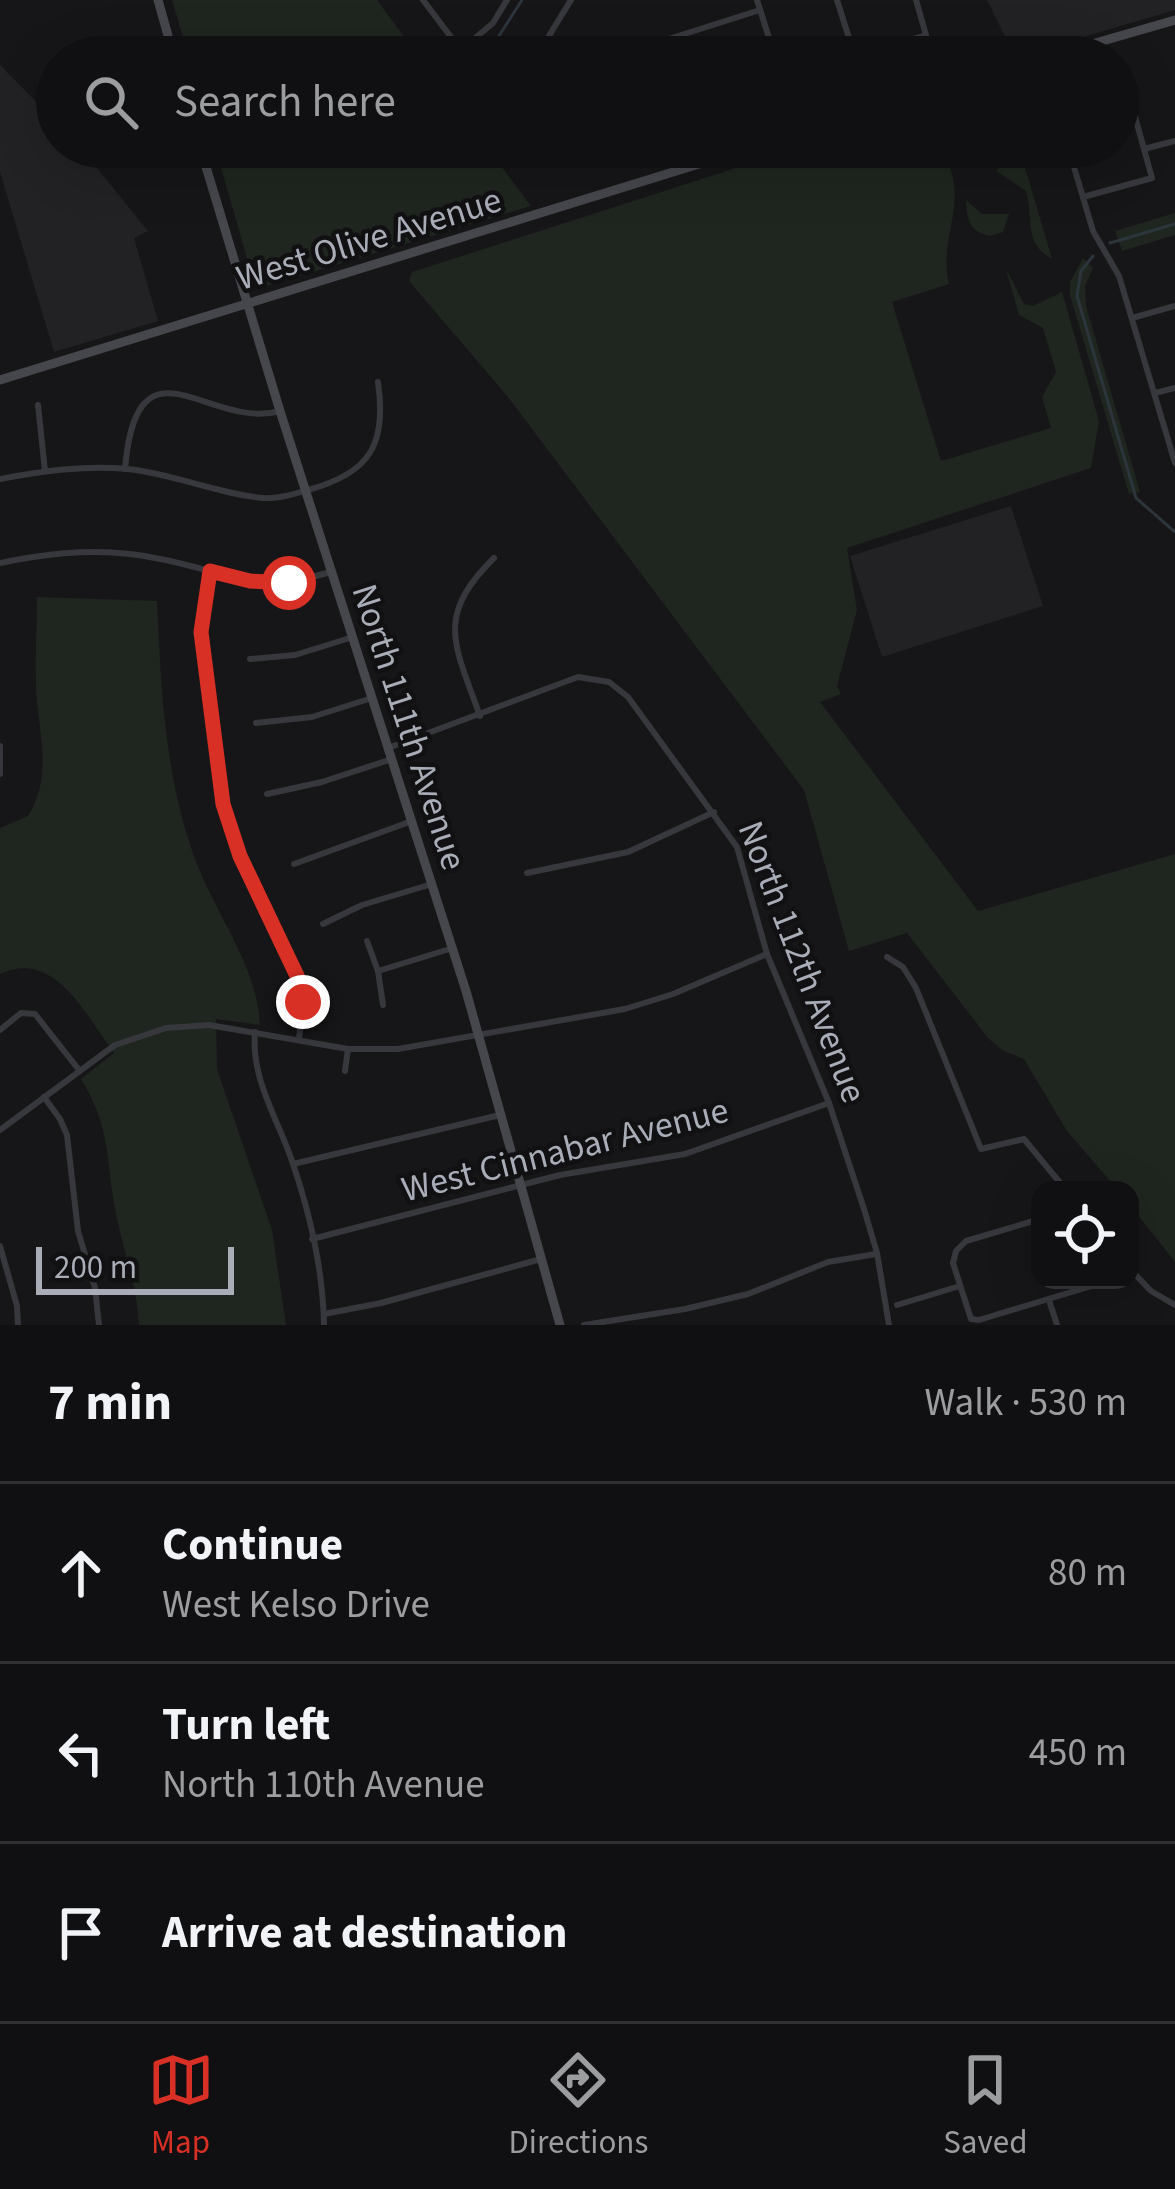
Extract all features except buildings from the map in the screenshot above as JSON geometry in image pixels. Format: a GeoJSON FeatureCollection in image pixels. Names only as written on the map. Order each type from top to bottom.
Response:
{"type":"FeatureCollection","features":[{"type":"Feature","properties":{"kind":"street"},"geometry":{"type":"LineString","coordinates":[[158,0],[168,36]]}},
{"type":"Feature","properties":{"kind":"street"},"geometry":{"type":"LineString","coordinates":[[423,0],[451,36]]}},
{"type":"Feature","properties":{"kind":"street"},"geometry":{"type":"LineString","coordinates":[[480,36],[507,0]]}},
{"type":"Feature","properties":{"kind":"street"},"geometry":{"type":"LineString","coordinates":[[549,36],[572,0]]}},
{"type":"Feature","properties":{"kind":"street"},"geometry":{"type":"LineString","coordinates":[[757,0],[768,36]]}},
{"type":"Feature","properties":{"kind":"street"},"geometry":{"type":"LineString","coordinates":[[837,0],[848,36]]}},
{"type":"Feature","properties":{"kind":"street"},"geometry":{"type":"LineString","coordinates":[[916,0],[923,36]]}},
{"type":"Feature","properties":{"kind":"street"},"geometry":{"type":"LineString","coordinates":[[678,36],[760,10]]}},
{"type":"Feature","properties":{"kind":"street"},"geometry":{"type":"LineString","coordinates":[[1119,36],[1173,20],[1175,34]]}},
{"type":"Feature","properties":{"kind":"street"},"geometry":{"type":"LineString","coordinates":[[1082,197],[1152,178],[1139,131]]}},
{"type":"Feature","properties":{"kind":"street"},"geometry":{"type":"LineString","coordinates":[[1144,149],[1175,141]]}},
{"type":"Feature","properties":{"kind":"street","name":"North 111th Avenue"},"geometry":{"type":"LineString","coordinates":[[206,168],[453,948],[560,1325]]}},
{"type":"Feature","properties":{"kind":"street","name":"West Olive Avenue"},"geometry":{"type":"LineString","coordinates":[[0,380],[687,168]]}},
{"type":"Feature","properties":{"kind":"street"},"geometry":{"type":"LineString","coordinates":[[1074,168],[1093,231],[1119,277],[1175,463]]}},
{"type":"Feature","properties":{"kind":"street"},"geometry":{"type":"LineString","coordinates":[[1131,318],[1175,306]]}},
{"type":"Feature","properties":{"kind":"street"},"geometry":{"type":"LineString","coordinates":[[0,479],[45,471],[125,469],[259,497],[305,491],[346,476],[369,453],[383,417],[378,382]]}},
{"type":"Feature","properties":{"kind":"street"},"geometry":{"type":"LineString","coordinates":[[1154,394],[1175,388]]}},
{"type":"Feature","properties":{"kind":"street"},"geometry":{"type":"LineString","coordinates":[[125,469],[130,424],[142,405],[155,397],[178,393],[262,415],[280,411]]}},
{"type":"Feature","properties":{"kind":"street"},"geometry":{"type":"LineString","coordinates":[[38,405],[45,471]]}},
{"type":"Feature","properties":{"kind":"street"},"geometry":{"type":"LineString","coordinates":[[0,563],[55,553],[104,552],[146,556],[274,584],[331,572]]}},
{"type":"Feature","properties":{"kind":"street"},"geometry":{"type":"LineString","coordinates":[[267,794],[322,782],[480,716],[454,632],[462,595],[494,557]]}},
{"type":"Feature","properties":{"kind":"street"},"geometry":{"type":"LineString","coordinates":[[210,571],[201,632],[218,783],[235,844],[299,980],[303,1002],[299,1040]]}},
{"type":"Feature","properties":{"kind":"street"},"geometry":{"type":"LineString","coordinates":[[250,659],[295,655],[352,637]]}},
{"type":"Feature","properties":{"kind":"street","name":"North 112th Avenue"},"geometry":{"type":"LineString","coordinates":[[480,716],[578,676],[609,682],[622,691],[731,836],[767,954],[829,1103],[877,1253],[889,1325]]}},
{"type":"Feature","properties":{"kind":"street"},"geometry":{"type":"LineString","coordinates":[[256,723],[312,717],[372,698]]}},
{"type":"Feature","properties":{"kind":"street"},"geometry":{"type":"LineString","coordinates":[[0,746],[0,775]]}},
{"type":"Feature","properties":{"kind":"street"},"geometry":{"type":"LineString","coordinates":[[527,873],[628,852],[714,812]]}},
{"type":"Feature","properties":{"kind":"street"},"geometry":{"type":"LineString","coordinates":[[294,864],[412,821]]}},
{"type":"Feature","properties":{"kind":"street"},"geometry":{"type":"LineString","coordinates":[[323,924],[362,905],[431,884]]}},
{"type":"Feature","properties":{"kind":"street"},"geometry":{"type":"LineString","coordinates":[[367,941],[383,1004]]}},
{"type":"Feature","properties":{"kind":"street"},"geometry":{"type":"LineString","coordinates":[[378,971],[453,948]]}},
{"type":"Feature","properties":{"kind":"street"},"geometry":{"type":"LineString","coordinates":[[0,1130],[115,1045],[166,1028],[209,1025],[348,1049],[398,1049],[646,1004],[767,954]]}},
{"type":"Feature","properties":{"kind":"street"},"geometry":{"type":"LineString","coordinates":[[887,957],[903,967],[916,988],[981,1149],[1024,1139],[1059,1181]]}},
{"type":"Feature","properties":{"kind":"street"},"geometry":{"type":"LineString","coordinates":[[0,1030],[21,1013],[35,1014],[79,1070]]}},
{"type":"Feature","properties":{"kind":"street"},"geometry":{"type":"LineString","coordinates":[[255,1033],[257,1072],[293,1164],[312,1240],[324,1325]]}},
{"type":"Feature","properties":{"kind":"street"},"geometry":{"type":"LineString","coordinates":[[345,1071],[348,1049]]}},
{"type":"Feature","properties":{"kind":"street"},"geometry":{"type":"LineString","coordinates":[[44,1097],[67,1136],[78,1231],[95,1288],[99,1325]]}},
{"type":"Feature","properties":{"kind":"street","name":"West Cinnabar Avenue"},"geometry":{"type":"LineString","coordinates":[[312,1240],[520,1185],[685,1154],[829,1103]]}},
{"type":"Feature","properties":{"kind":"street"},"geometry":{"type":"LineString","coordinates":[[293,1164],[500,1114]]}},
{"type":"Feature","properties":{"kind":"street"},"geometry":{"type":"LineString","coordinates":[[1031,1222],[966,1241],[956,1250],[953,1263],[971,1319],[1083,1289]]}},
{"type":"Feature","properties":{"kind":"street"},"geometry":{"type":"LineString","coordinates":[[0,1246],[17,1306],[17,1325]]}},
{"type":"Feature","properties":{"kind":"street"},"geometry":{"type":"LineString","coordinates":[[584,1325],[748,1294],[828,1262],[877,1253]]}},
{"type":"Feature","properties":{"kind":"street"},"geometry":{"type":"LineString","coordinates":[[324,1314],[381,1304],[541,1259]]}},
{"type":"Feature","properties":{"kind":"street"},"geometry":{"type":"LineString","coordinates":[[1139,1278],[1175,1305]]}},
{"type":"Feature","properties":{"kind":"street"},"geometry":{"type":"LineString","coordinates":[[897,1305],[960,1286]]}},
{"type":"Feature","properties":{"kind":"street"},"geometry":{"type":"LineString","coordinates":[[1049,1300],[1057,1325]]}},
{"type":"Feature","properties":{"kind":"shaded area"},"geometry":{"type":"Polygon","coordinates":[[[172,0],[377,0],[404,36],[183,36],[172,0]]]}},
{"type":"Feature","properties":{"kind":"shaded area"},"geometry":{"type":"Polygon","coordinates":[[[987,0],[1175,0],[1175,10],[1086,36],[1005,36],[987,0]]]}},
{"type":"Feature","properties":{"kind":"shaded area"},"geometry":{"type":"Polygon","coordinates":[[[0,65],[36,102],[36,168],[97,168],[148,231],[134,238],[158,321],[54,352],[0,172],[0,65]]]}},
{"type":"Feature","properties":{"kind":"shaded area"},"geometry":{"type":"Polygon","coordinates":[[[221,168],[503,168],[531,206],[256,289],[221,168]]]}},
{"type":"Feature","properties":{"kind":"shaded area"},"geometry":{"type":"Polygon","coordinates":[[[736,168],[950,168],[954,202],[947,249],[949,284],[892,302],[941,461],[1051,428],[1042,397],[1056,372],[1043,328],[1019,315],[1006,269],[1024,304],[1033,306],[1062,292],[1099,421],[1091,468],[847,548],[857,610],[837,686],[841,694],[820,702],[978,911],[1175,854],[1175,1262],[1139,1216],[1139,1181],[1110,1181],[1067,1131],[1024,1059],[988,1038],[907,933],[849,951],[804,790],[508,397],[409,281],[412,272],[736,168]]]}},
{"type":"Feature","properties":{"kind":"shaded area"},"geometry":{"type":"Polygon","coordinates":[[[1025,168],[1052,259],[1033,238],[1026,191],[996,171],[1025,168]]]}},
{"type":"Feature","properties":{"kind":"shaded area"},"geometry":{"type":"Polygon","coordinates":[[[966,200],[982,214],[1009,214],[1003,232],[990,236],[973,228],[966,200]]]}},
{"type":"Feature","properties":{"kind":"shaded area"},"geometry":{"type":"Polygon","coordinates":[[[1175,213],[1175,235],[1122,251],[1115,231],[1175,213]]]}},
{"type":"Feature","properties":{"kind":"shaded area"},"geometry":{"type":"Polygon","coordinates":[[[1083,258],[1093,268],[1085,286],[1086,306],[1140,492],[1129,494],[1070,295],[1070,282],[1083,258]]]}},
{"type":"Feature","properties":{"kind":"shaded area"},"geometry":{"type":"Polygon","coordinates":[[[1011,506],[1043,606],[882,657],[850,556],[1011,506]]]}},
{"type":"Feature","properties":{"kind":"shaded area"},"geometry":{"type":"Polygon","coordinates":[[[37,597],[157,601],[163,701],[178,800],[197,864],[244,962],[257,1003],[260,1025],[216,1019],[217,1069],[272,1230],[286,1325],[139,1325],[103,1129],[81,1079],[114,1053],[80,1005],[53,978],[20,968],[0,974],[0,828],[28,816],[43,768],[36,684],[37,597]]]}},
{"type":"Feature","properties":{"kind":"waterway"},"geometry":{"type":"LineString","coordinates":[[499,36],[522,0]]}},
{"type":"Feature","properties":{"kind":"waterway"},"geometry":{"type":"LineString","coordinates":[[1110,243],[1175,224]]}},
{"type":"Feature","properties":{"kind":"waterway"},"geometry":{"type":"LineString","coordinates":[[1093,256],[1081,271],[1077,296],[1136,498],[1175,532]]}},
{"type":"Feature","properties":{"kind":"route"},"geometry":{"type":"LineString","coordinates":[[289,583],[250,581],[210,571],[201,632],[218,783],[228,824],[299,980],[303,1002]]}}]}
